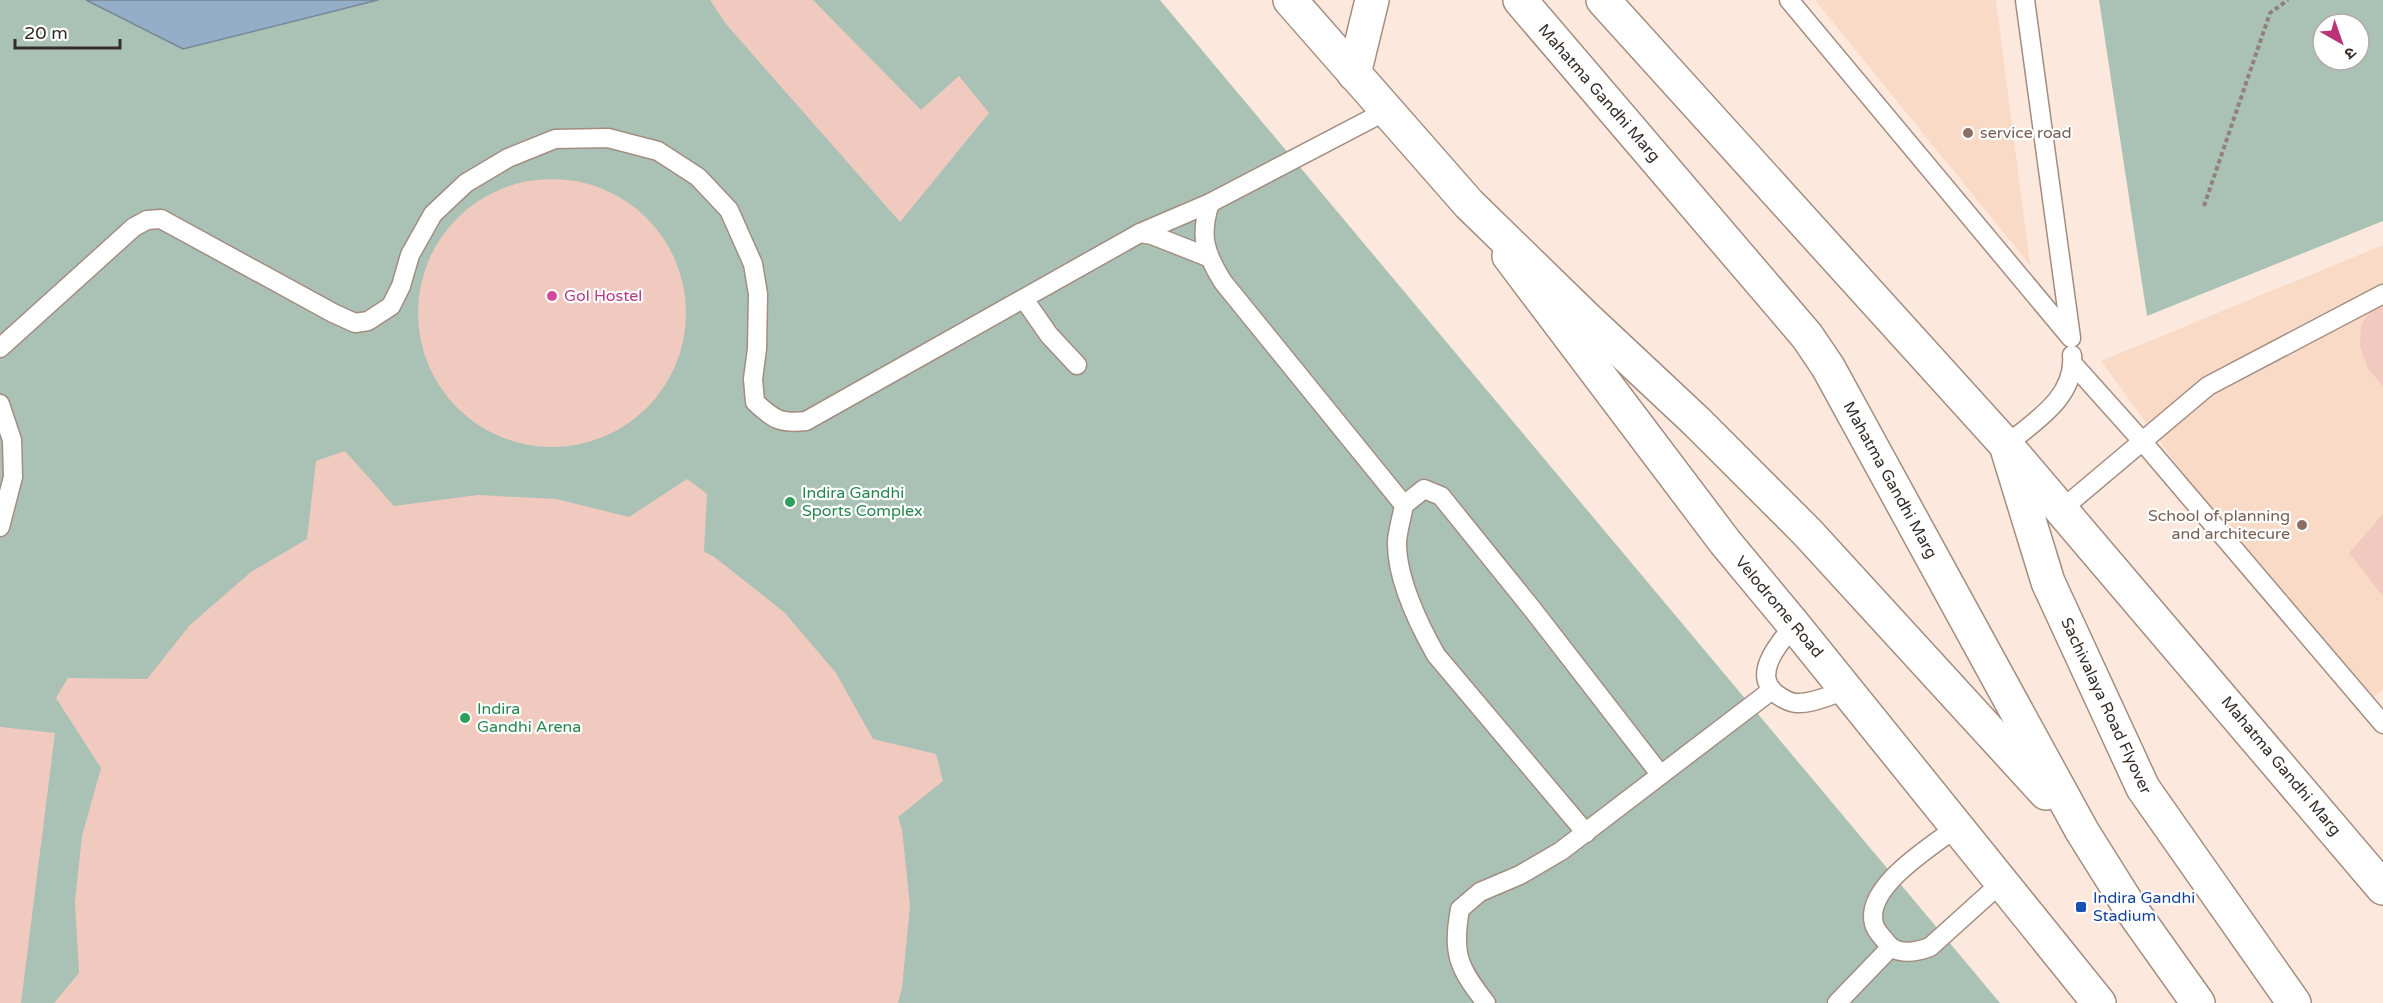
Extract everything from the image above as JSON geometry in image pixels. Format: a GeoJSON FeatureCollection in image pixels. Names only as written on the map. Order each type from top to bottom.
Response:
{"type":"FeatureCollection","features":[{"type":"Feature","properties":{"kind":"main road"},"geometry":{"type":"LineString","coordinates":[[1290,0],[1469,204],[1697,422],[1807,532],[2082,831]]}},
{"type":"Feature","properties":{"kind":"main road"},"geometry":{"type":"LineString","coordinates":[[1354,74],[1372,0]]}},
{"type":"Feature","properties":{"kind":"main road","name":"Mahatma Gandhi Marg"},"geometry":{"type":"LineString","coordinates":[[1520,0],[1807,336],[1828,367],[2082,831],[2129,906],[2198,1003]]}},
{"type":"Feature","properties":{"kind":"main road","name":"Mahatma Gandhi Marg"},"geometry":{"type":"LineString","coordinates":[[1603,0],[2006,445],[2383,888]]}},
{"type":"Feature","properties":{"kind":"main road","name":"Velodrome Road"},"geometry":{"type":"LineString","coordinates":[[1469,204],[1718,533],[2099,1003]]}},
{"type":"Feature","properties":{"kind":"main road","name":"Sachivalaya Road Flyover"},"geometry":{"type":"LineString","coordinates":[[2006,445],[2048,582],[2143,788],[2294,1003]]}},
{"type":"Feature","properties":{"kind":"lane"},"geometry":{"type":"LineString","coordinates":[[1789,0],[2071,338]]}},
{"type":"Feature","properties":{"kind":"lane"},"geometry":{"type":"LineString","coordinates":[[2006,445],[2059,401],[2069,381],[2073,364],[2025,0]]}},
{"type":"Feature","properties":{"kind":"lane"},"geometry":{"type":"LineString","coordinates":[[0,348],[134,227],[147,220],[161,219],[333,313],[355,323],[368,321],[392,306],[401,286],[410,255],[433,214],[466,183],[508,158],[555,139],[608,138],[658,151],[698,177],[729,210],[753,264],[758,294],[757,350],[753,379],[755,402],[770,416],[788,423],[806,421],[1140,234],[1210,203],[1386,111]]}},
{"type":"Feature","properties":{"kind":"lane"},"geometry":{"type":"LineString","coordinates":[[1210,203],[1204,221],[1205,244],[1208,257],[1223,282],[1404,505]]}},
{"type":"Feature","properties":{"kind":"lane"},"geometry":{"type":"LineString","coordinates":[[1140,234],[1152,235],[1208,257]]}},
{"type":"Feature","properties":{"kind":"lane"},"geometry":{"type":"LineString","coordinates":[[2062,509],[2208,386],[2383,294]]}},
{"type":"Feature","properties":{"kind":"lane"},"geometry":{"type":"LineString","coordinates":[[1024,299],[1049,334],[1077,365]]}},
{"type":"Feature","properties":{"kind":"lane"},"geometry":{"type":"LineString","coordinates":[[2073,364],[2142,441],[2383,724]]}},
{"type":"Feature","properties":{"kind":"lane"},"geometry":{"type":"LineString","coordinates":[[0,404],[12,441],[13,477],[0,527]]}},
{"type":"Feature","properties":{"kind":"lane"},"geometry":{"type":"LineString","coordinates":[[1586,833],[1436,655],[1424,634],[1403,579],[1397,543],[1404,505],[1424,489],[1441,496],[1660,774]]}},
{"type":"Feature","properties":{"kind":"lane"},"geometry":{"type":"LineString","coordinates":[[1794,625],[1771,654],[1766,675],[1772,690],[1793,703],[1804,703],[1846,690]]}},
{"type":"Feature","properties":{"kind":"lane"},"geometry":{"type":"LineString","coordinates":[[1486,1003],[1460,965],[1455,938],[1460,909],[1480,892],[1520,875],[1561,851],[1772,690]]}},
{"type":"Feature","properties":{"kind":"lane"},"geometry":{"type":"LineString","coordinates":[[1957,827],[1907,865],[1878,894],[1874,908],[1874,925],[1891,947],[1915,953],[1930,947],[2001,883]]}},
{"type":"Feature","properties":{"kind":"lane"},"geometry":{"type":"LineString","coordinates":[[1838,1003],[1891,947]]}},
{"type":"Feature","properties":{"kind":"path"},"geometry":{"type":"LineString","coordinates":[[2204,206],[2270,13],[2288,0]]}},
{"type":"Feature","properties":{"kind":"shaded area","name":"service road"},"geometry":{"type":"Polygon","coordinates":[[[1815,0],[1996,0],[2030,265],[1815,0]]]}},
{"type":"Feature","properties":{"kind":"shaded area","name":"School of planning and architecure"},"geometry":{"type":"Polygon","coordinates":[[[2383,245],[2383,689],[2357,711],[2101,361],[2383,245]]]}},
{"type":"Feature","properties":{"kind":"green space","name":"Indira Gandhi Sports Complex"},"geometry":{"type":"Polygon","coordinates":[[[0,0],[1160,0],[2000,1003],[0,1003],[0,0]]]}},
{"type":"Feature","properties":{"kind":"green space"},"geometry":{"type":"Polygon","coordinates":[[[2099,0],[2383,0],[2383,221],[2147,316],[2099,0]]]}},
{"type":"Feature","properties":{"kind":"water"},"geometry":{"type":"Polygon","coordinates":[[[86,0],[378,0],[183,49],[86,0]]]}},
{"type":"Feature","properties":{"kind":"building"},"geometry":{"type":"Polygon","coordinates":[[[710,0],[813,0],[921,110],[959,76],[989,113],[900,222],[726,24],[710,0]]]}},
{"type":"Feature","properties":{"kind":"building","name":"Gol Hostel"},"geometry":{"type":"Polygon","coordinates":[[[565,179],[603,189],[627,201],[647,218],[664,238],[676,262],[684,287],[686,313],[684,339],[676,364],[664,388],[647,408],[627,425],[603,437],[578,445],[539,447],[501,437],[477,425],[448,398],[440,388],[428,364],[420,339],[418,300],[428,262],[440,238],[467,209],[477,201],[501,189],[526,181],[565,179]]]}},
{"type":"Feature","properties":{"kind":"building"},"geometry":{"type":"Polygon","coordinates":[[[2383,301],[2383,386],[2368,369],[2360,346],[2361,325],[2374,306],[2383,301]]]}},
{"type":"Feature","properties":{"kind":"building","name":"Indira Gandhi Arena"},"geometry":{"type":"Polygon","coordinates":[[[345,451],[394,506],[478,495],[556,499],[629,517],[687,479],[707,494],[704,552],[713,556],[784,612],[836,673],[873,739],[936,754],[943,781],[898,817],[902,829],[910,906],[902,988],[898,1003],[54,1003],[79,973],[75,902],[82,836],[101,768],[56,698],[68,678],[147,679],[190,625],[251,572],[307,539],[316,461],[345,451]]]}},
{"type":"Feature","properties":{"kind":"building"},"geometry":{"type":"Polygon","coordinates":[[[2383,514],[2383,596],[2349,553],[2383,514]]]}},
{"type":"Feature","properties":{"kind":"building"},"geometry":{"type":"Polygon","coordinates":[[[0,727],[55,733],[21,1003],[0,1003],[0,727]]]}},
{"type":"Feature","properties":{"kind":"place","name":"service road"},"geometry":{"type":"Point","coordinates":[1968,133]}},
{"type":"Feature","properties":{"kind":"place","name":"Gol Hostel"},"geometry":{"type":"Point","coordinates":[552,296]}},
{"type":"Feature","properties":{"kind":"place","name":"Indira Gandhi Sports Complex"},"geometry":{"type":"Point","coordinates":[790,502]}},
{"type":"Feature","properties":{"kind":"place","name":"School of planning and architecure"},"geometry":{"type":"Point","coordinates":[2302,525]}},
{"type":"Feature","properties":{"kind":"place","name":"Indira Gandhi Arena"},"geometry":{"type":"Point","coordinates":[465,718]}},
{"type":"Feature","properties":{"kind":"place","name":"Indira Gandhi Stadium"},"geometry":{"type":"Point","coordinates":[2081,907]}}]}
